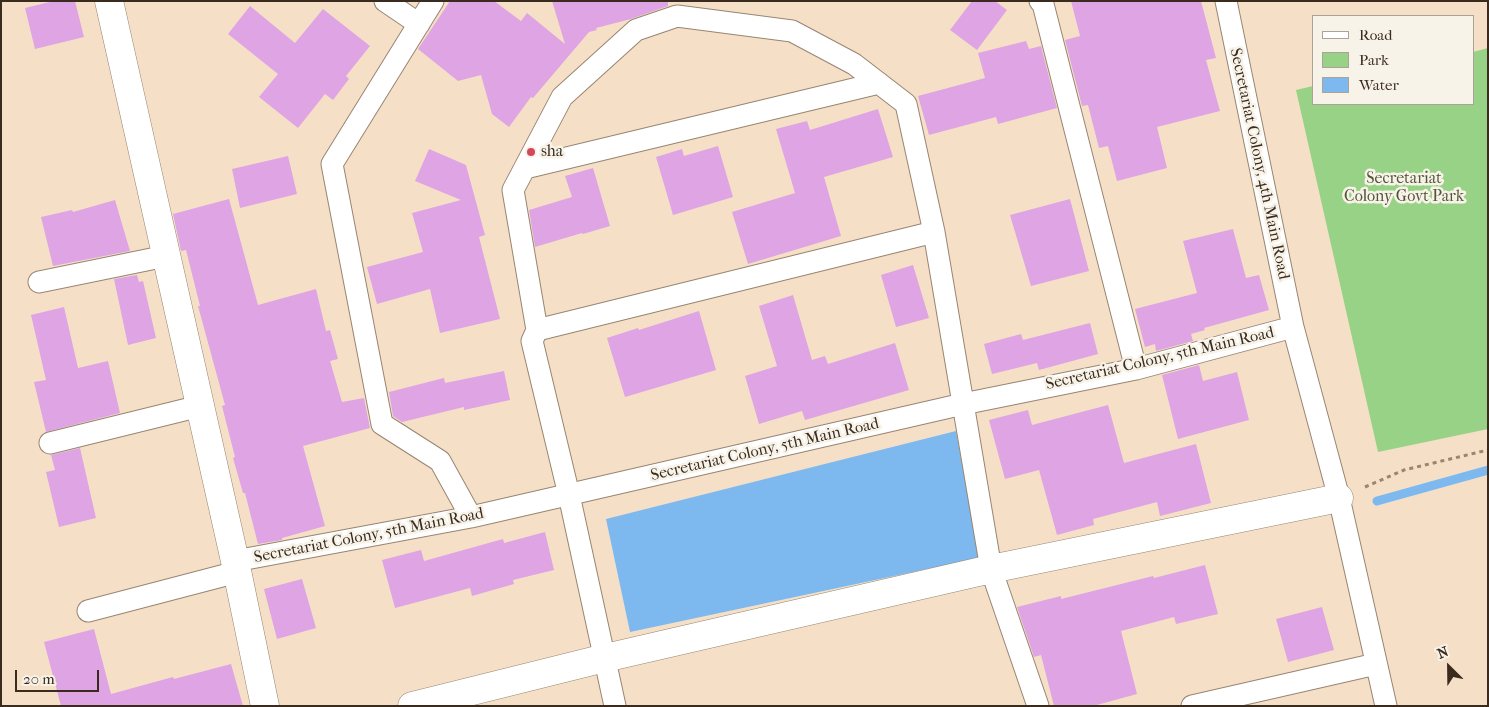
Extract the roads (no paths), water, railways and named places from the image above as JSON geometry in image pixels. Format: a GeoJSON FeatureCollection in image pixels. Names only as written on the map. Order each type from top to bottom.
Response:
{"type":"FeatureCollection","features":[{"type":"Feature","properties":{"kind":"street"},"geometry":{"type":"LineString","coordinates":[[109,1],[236,567],[265,706]]}},
{"type":"Feature","properties":{"kind":"street"},"geometry":{"type":"LineString","coordinates":[[385,1],[419,24]]}},
{"type":"Feature","properties":{"kind":"street"},"geometry":{"type":"LineString","coordinates":[[433,1],[332,164],[382,424],[440,461],[471,517]]}},
{"type":"Feature","properties":{"kind":"street"},"geometry":{"type":"LineString","coordinates":[[1040,1],[1043,4],[1136,369]]}},
{"type":"Feature","properties":{"kind":"street","name":"Secretariat Colony, 4th Main Road"},"geometry":{"type":"LineString","coordinates":[[1226,1],[1293,327],[1339,498],[1386,706]]}},
{"type":"Feature","properties":{"kind":"street"},"geometry":{"type":"LineString","coordinates":[[615,706],[569,495],[532,341],[537,330],[513,190],[562,97],[636,30],[673,9],[792,31],[854,64],[906,104],[934,232],[991,569],[1038,706]]}},
{"type":"Feature","properties":{"kind":"street"},"geometry":{"type":"LineString","coordinates":[[525,168],[879,83]]}},
{"type":"Feature","properties":{"kind":"street"},"geometry":{"type":"LineString","coordinates":[[537,330],[934,232]]}},
{"type":"Feature","properties":{"kind":"street"},"geometry":{"type":"LineString","coordinates":[[39,282],[166,256]]}},
{"type":"Feature","properties":{"kind":"street","name":"Secretariat Colony, 5th Main Road"},"geometry":{"type":"LineString","coordinates":[[88,611],[236,567],[569,495],[962,404],[1136,369],[1293,327]]}},
{"type":"Feature","properties":{"kind":"street"},"geometry":{"type":"LineString","coordinates":[[50,443],[200,406]]}},
{"type":"Feature","properties":{"kind":"street"},"geometry":{"type":"LineString","coordinates":[[412,706],[604,658],[991,569],[1339,498]]}},
{"type":"Feature","properties":{"kind":"street"},"geometry":{"type":"LineString","coordinates":[[1192,706],[1219,703],[1376,664]]}},
{"type":"Feature","properties":{"kind":"water"},"geometry":{"type":"Polygon","coordinates":[[[956,431],[979,558],[630,632],[606,519],[956,431]]]}},
{"type":"Feature","properties":{"kind":"waterway"},"geometry":{"type":"LineString","coordinates":[[1377,501],[1488,470]]}},
{"type":"Feature","properties":{"kind":"place","name":"sha"},"geometry":{"type":"Point","coordinates":[531,152]}},
{"type":"Feature","properties":{"kind":"park label","name":"Secretariat Colony Govt Park"},"geometry":{"type":"Point","coordinates":[1404,188]}}]}
